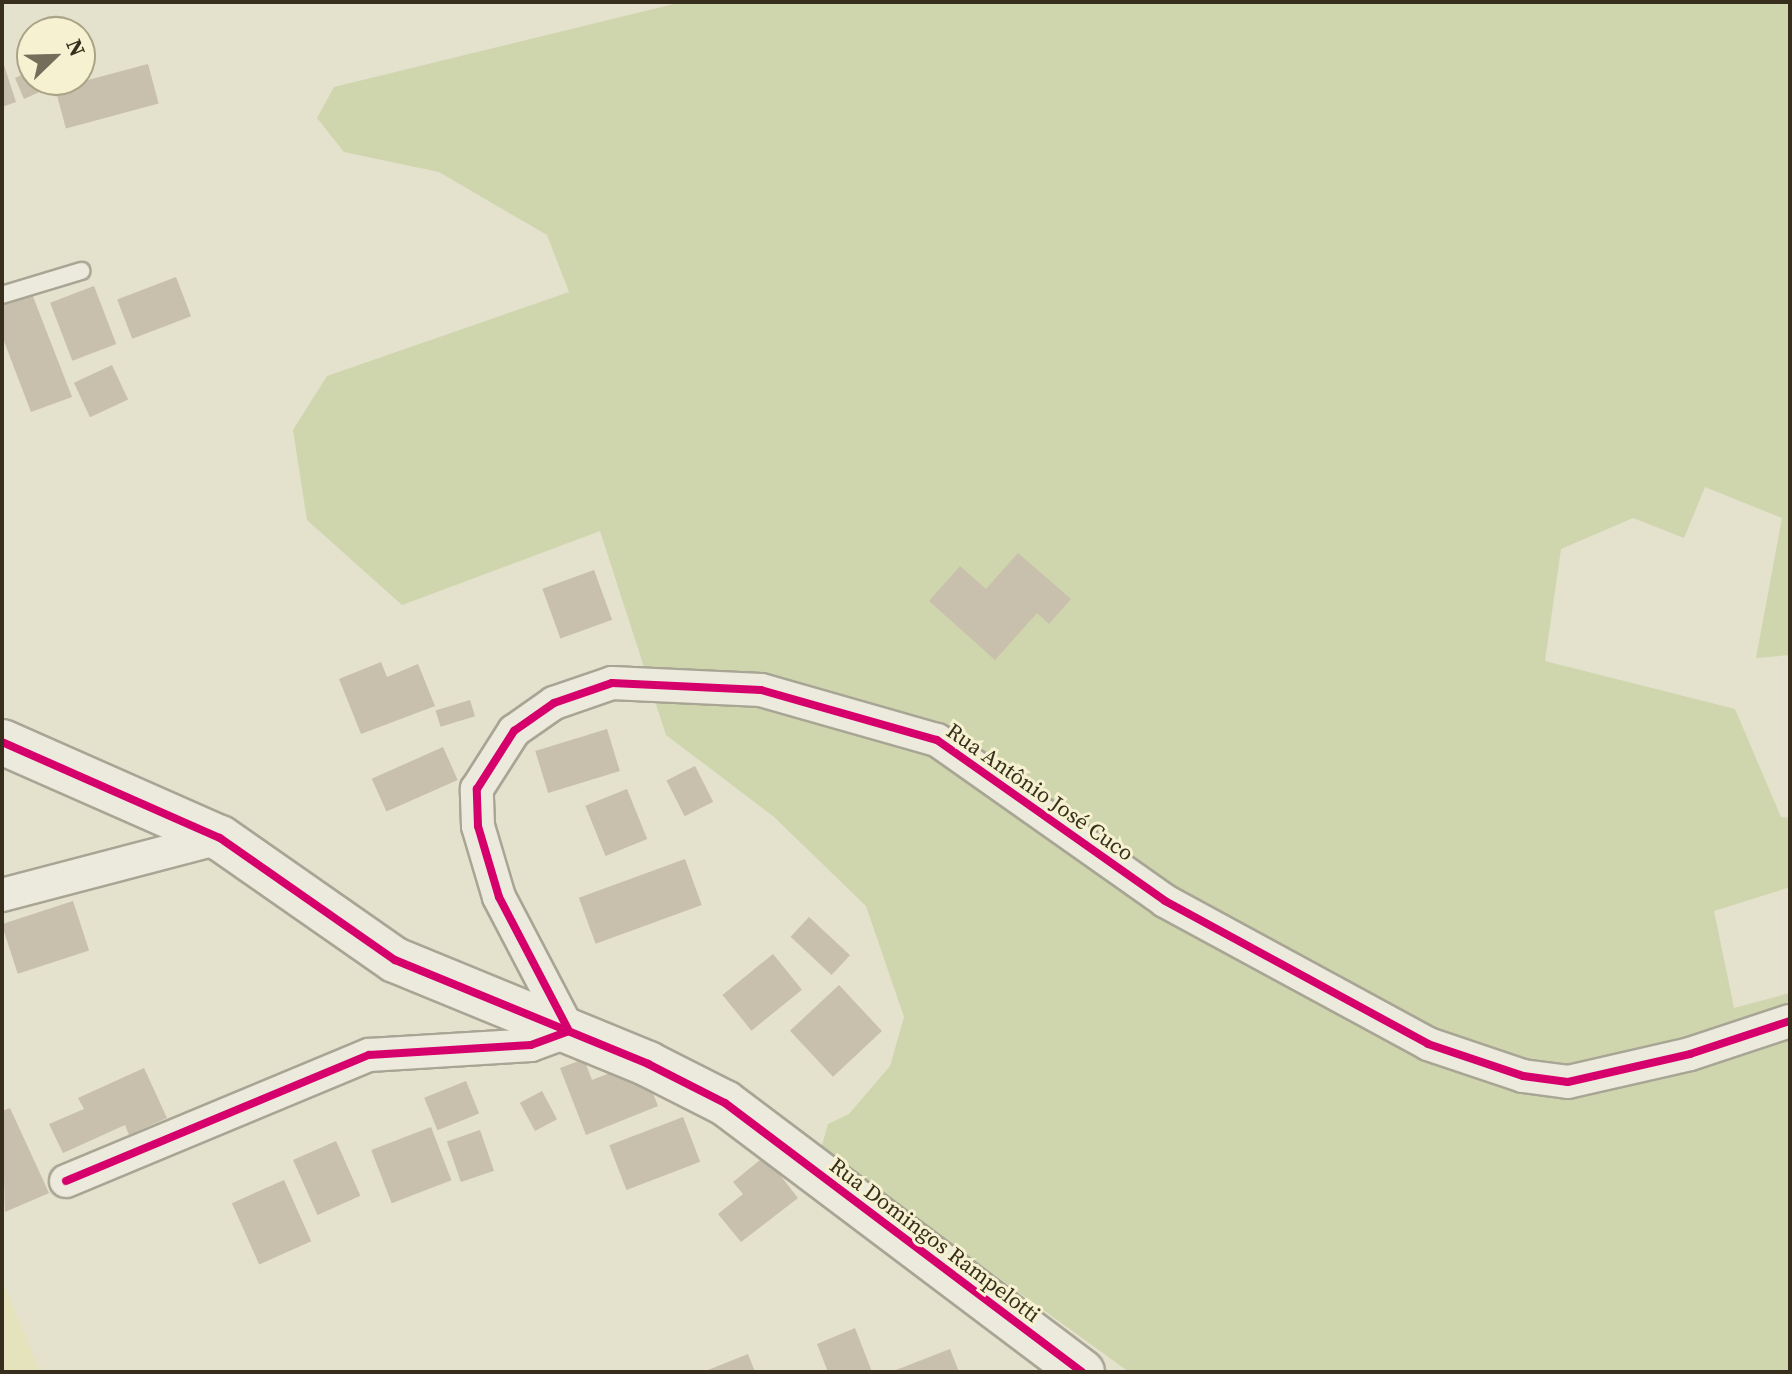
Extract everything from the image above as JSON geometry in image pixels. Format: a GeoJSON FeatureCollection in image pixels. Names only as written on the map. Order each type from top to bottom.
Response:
{"type":"FeatureCollection","features":[{"type":"Feature","properties":{"kind":"street","name":"Rua Antônio José Cuco"},"geometry":{"type":"LineString","coordinates":[[569,1031],[499,897],[478,826],[477,789],[514,731],[554,703],[612,683],[659,681],[761,690],[937,740],[1165,901],[1428,1044],[1523,1076],[1568,1082],[1690,1054],[1790,1021]]}},
{"type":"Feature","properties":{"kind":"street","name":"Rua Domingos Rampelotti"},"geometry":{"type":"LineString","coordinates":[[2,742],[220,838],[395,960],[569,1031],[725,1103],[1081,1372]]}},
{"type":"Feature","properties":{"kind":"street"},"geometry":{"type":"LineString","coordinates":[[2,895],[220,838]]}},
{"type":"Feature","properties":{"kind":"street"},"geometry":{"type":"LineString","coordinates":[[66,1181],[357,1058],[531,1045],[569,1031]]}},
{"type":"Feature","properties":{"kind":"lane"},"geometry":{"type":"LineString","coordinates":[[2,295],[81,271]]}},
{"type":"Feature","properties":{"kind":"shaded area"},"geometry":{"type":"Polygon","coordinates":[[[2,1281],[40,1372],[2,1372],[2,1281]]]}},
{"type":"Feature","properties":{"kind":"green space"},"geometry":{"type":"Polygon","coordinates":[[[682,2],[1790,2],[1790,655],[1756,658],[1782,518],[1705,487],[1684,538],[1633,518],[1561,549],[1545,661],[1735,709],[1781,817],[1790,818],[1790,887],[1714,911],[1734,1008],[1790,993],[1790,1372],[1129,1372],[821,1149],[828,1124],[849,1114],[890,1066],[904,1017],[866,906],[773,816],[666,735],[600,531],[402,605],[307,520],[293,430],[327,376],[569,292],[547,235],[439,172],[344,152],[317,118],[334,87],[682,2]]]}},
{"type":"Feature","properties":{"kind":"building"},"geometry":{"type":"Polygon","coordinates":[[[2,59],[16,102],[2,107],[2,59]]]}},
{"type":"Feature","properties":{"kind":"building"},"geometry":{"type":"Polygon","coordinates":[[[148,64],[159,104],[66,128],[57,96],[96,96],[96,78],[148,64]]]}},
{"type":"Feature","properties":{"kind":"building"},"geometry":{"type":"Polygon","coordinates":[[[176,277],[191,316],[132,339],[117,300],[176,277]]]}},
{"type":"Feature","properties":{"kind":"building"},"geometry":{"type":"Polygon","coordinates":[[[94,286],[116,344],[72,361],[50,303],[94,286]]]}},
{"type":"Feature","properties":{"kind":"building"},"geometry":{"type":"Polygon","coordinates":[[[32,294],[72,397],[31,412],[2,336],[2,306],[32,294]]]}},
{"type":"Feature","properties":{"kind":"building"},"geometry":{"type":"Polygon","coordinates":[[[112,365],[128,399],[90,417],[74,383],[112,365]]]}},
{"type":"Feature","properties":{"kind":"building"},"geometry":{"type":"Polygon","coordinates":[[[1018,553],[1071,599],[1049,624],[1037,613],[995,660],[929,601],[960,566],[986,589],[1018,553]]]}},
{"type":"Feature","properties":{"kind":"building"},"geometry":{"type":"Polygon","coordinates":[[[594,570],[612,620],[560,639],[542,589],[594,570]]]}},
{"type":"Feature","properties":{"kind":"building"},"geometry":{"type":"Polygon","coordinates":[[[381,662],[387,677],[418,664],[435,706],[361,734],[339,679],[381,662]]]}},
{"type":"Feature","properties":{"kind":"building"},"geometry":{"type":"Polygon","coordinates":[[[470,700],[475,716],[441,727],[436,711],[470,700]]]}},
{"type":"Feature","properties":{"kind":"building"},"geometry":{"type":"Polygon","coordinates":[[[607,729],[620,771],[548,793],[535,751],[607,729]]]}},
{"type":"Feature","properties":{"kind":"building"},"geometry":{"type":"Polygon","coordinates":[[[443,747],[458,780],[386,812],[372,779],[443,747]]]}},
{"type":"Feature","properties":{"kind":"building"},"geometry":{"type":"Polygon","coordinates":[[[695,766],[713,802],[685,816],[666,781],[695,766]]]}},
{"type":"Feature","properties":{"kind":"building"},"geometry":{"type":"Polygon","coordinates":[[[627,789],[647,839],[606,856],[585,806],[627,789]]]}},
{"type":"Feature","properties":{"kind":"building"},"geometry":{"type":"Polygon","coordinates":[[[685,859],[702,905],[596,944],[579,898],[685,859]]]}},
{"type":"Feature","properties":{"kind":"building"},"geometry":{"type":"Polygon","coordinates":[[[73,901],[89,950],[18,974],[2,924],[73,901]]]}},
{"type":"Feature","properties":{"kind":"building"},"geometry":{"type":"Polygon","coordinates":[[[809,917],[850,955],[832,975],[791,937],[809,917]]]}},
{"type":"Feature","properties":{"kind":"building"},"geometry":{"type":"Polygon","coordinates":[[[773,954],[802,990],[751,1031],[722,995],[773,954]]]}},
{"type":"Feature","properties":{"kind":"building"},"geometry":{"type":"Polygon","coordinates":[[[839,985],[882,1031],[833,1077],[790,1031],[839,985]]]}},
{"type":"Feature","properties":{"kind":"building"},"geometry":{"type":"Polygon","coordinates":[[[584,1059],[592,1080],[640,1061],[658,1106],[586,1135],[560,1068],[584,1059]]]}},
{"type":"Feature","properties":{"kind":"building"},"geometry":{"type":"Polygon","coordinates":[[[144,1068],[167,1118],[129,1135],[125,1125],[63,1153],[49,1124],[84,1109],[78,1098],[144,1068]]]}},
{"type":"Feature","properties":{"kind":"building"},"geometry":{"type":"Polygon","coordinates":[[[466,1081],[479,1113],[437,1130],[424,1098],[466,1081]]]}},
{"type":"Feature","properties":{"kind":"building"},"geometry":{"type":"Polygon","coordinates":[[[542,1091],[557,1119],[535,1131],[520,1103],[542,1091]]]}},
{"type":"Feature","properties":{"kind":"building"},"geometry":{"type":"Polygon","coordinates":[[[10,1108],[49,1193],[5,1212],[2,1111],[10,1108]]]}},
{"type":"Feature","properties":{"kind":"building"},"geometry":{"type":"Polygon","coordinates":[[[683,1117],[700,1162],[626,1190],[609,1145],[683,1117]]]}},
{"type":"Feature","properties":{"kind":"building"},"geometry":{"type":"Polygon","coordinates":[[[431,1127],[451,1180],[392,1203],[371,1150],[431,1127]]]}},
{"type":"Feature","properties":{"kind":"building"},"geometry":{"type":"Polygon","coordinates":[[[480,1130],[494,1171],[461,1182],[447,1141],[480,1130]]]}},
{"type":"Feature","properties":{"kind":"building"},"geometry":{"type":"Polygon","coordinates":[[[336,1141],[360,1196],[317,1215],[293,1160],[336,1141]]]}},
{"type":"Feature","properties":{"kind":"building"},"geometry":{"type":"Polygon","coordinates":[[[765,1156],[798,1198],[741,1242],[718,1214],[743,1194],[733,1182],[765,1156]]]}},
{"type":"Feature","properties":{"kind":"building"},"geometry":{"type":"Polygon","coordinates":[[[284,1180],[311,1241],[259,1264],[232,1203],[284,1180]]]}},
{"type":"Feature","properties":{"kind":"building"},"geometry":{"type":"Polygon","coordinates":[[[855,1328],[872,1372],[828,1372],[817,1344],[855,1328]]]}},
{"type":"Feature","properties":{"kind":"building"},"geometry":{"type":"Polygon","coordinates":[[[950,1349],[959,1372],[891,1372],[950,1349]]]}},
{"type":"Feature","properties":{"kind":"building"},"geometry":{"type":"Polygon","coordinates":[[[748,1354],[755,1372],[703,1372],[748,1354]]]}},
{"type":"Feature","properties":{"kind":"cycle path"},"geometry":{"type":"LineString","coordinates":[[66,1181],[369,1055],[531,1045],[569,1031],[499,897],[478,826],[477,789],[514,731],[554,703],[612,683],[761,690],[937,740],[1165,901],[1428,1044],[1523,1076],[1568,1082],[1690,1054],[1790,1021]]}},
{"type":"Feature","properties":{"kind":"cycle path"},"geometry":{"type":"LineString","coordinates":[[2,742],[220,838],[395,960],[648,1064],[725,1103],[1082,1372]]}}]}
